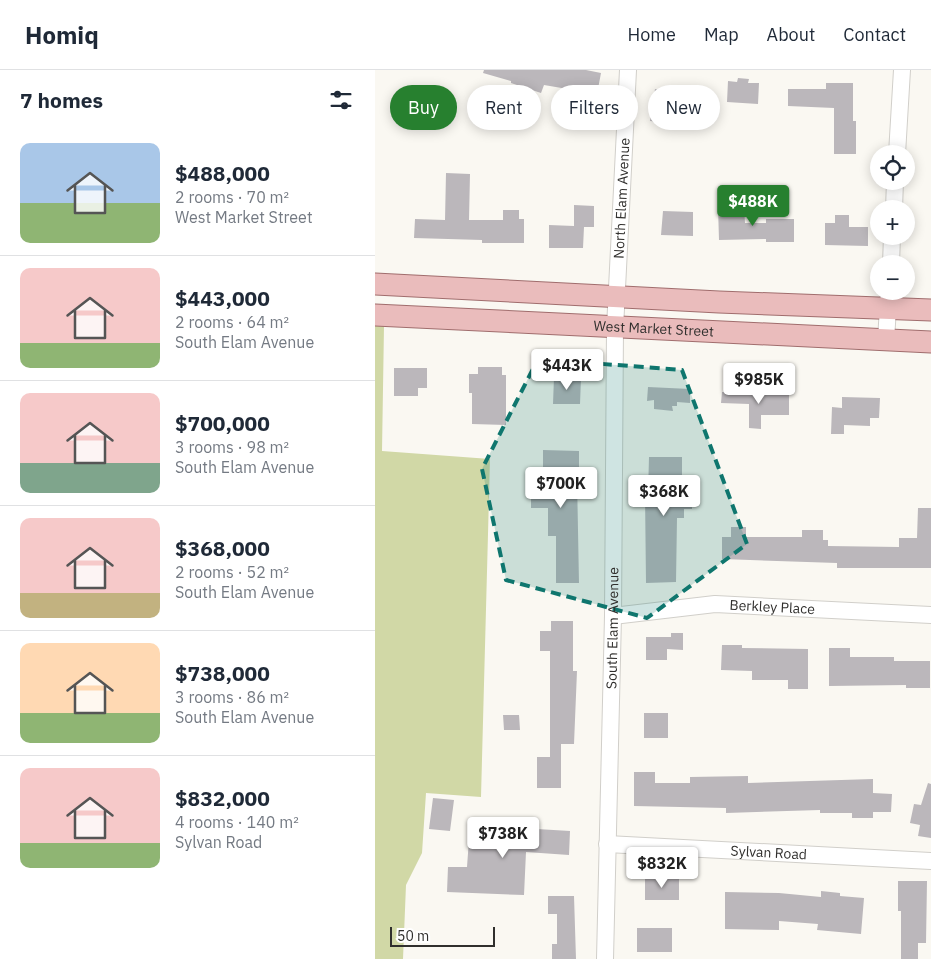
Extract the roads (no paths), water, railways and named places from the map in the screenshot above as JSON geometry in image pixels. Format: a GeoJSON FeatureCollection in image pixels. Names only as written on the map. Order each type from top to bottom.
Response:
{"type":"FeatureCollection","features":[{"type":"Feature","properties":{"kind":"main road"},"geometry":{"type":"LineString","coordinates":[[375,284],[616,296],[870,300]]}},
{"type":"Feature","properties":{"kind":"main road"},"geometry":{"type":"LineString","coordinates":[[889,300],[931,310]]}},
{"type":"Feature","properties":{"kind":"main road","name":"West Market Street"},"geometry":{"type":"LineString","coordinates":[[375,315],[931,342]]}},
{"type":"Feature","properties":{"kind":"street","name":"North Elam Avenue"},"geometry":{"type":"LineString","coordinates":[[616,296],[628,70]]}},
{"type":"Feature","properties":{"kind":"street"},"geometry":{"type":"LineString","coordinates":[[898,145],[902,70]]}},
{"type":"Feature","properties":{"kind":"street","name":"South Elam Avenue"},"geometry":{"type":"LineString","coordinates":[[605,959],[613,616],[616,296]]}},
{"type":"Feature","properties":{"kind":"street"},"geometry":{"type":"LineString","coordinates":[[886,340],[889,300]]}},
{"type":"Feature","properties":{"kind":"street","name":"Berkley Place"},"geometry":{"type":"LineString","coordinates":[[613,616],[715,604],[931,615]]}},
{"type":"Feature","properties":{"kind":"street","name":"Sylvan Road"},"geometry":{"type":"LineString","coordinates":[[607,844],[931,860]]}}]}
